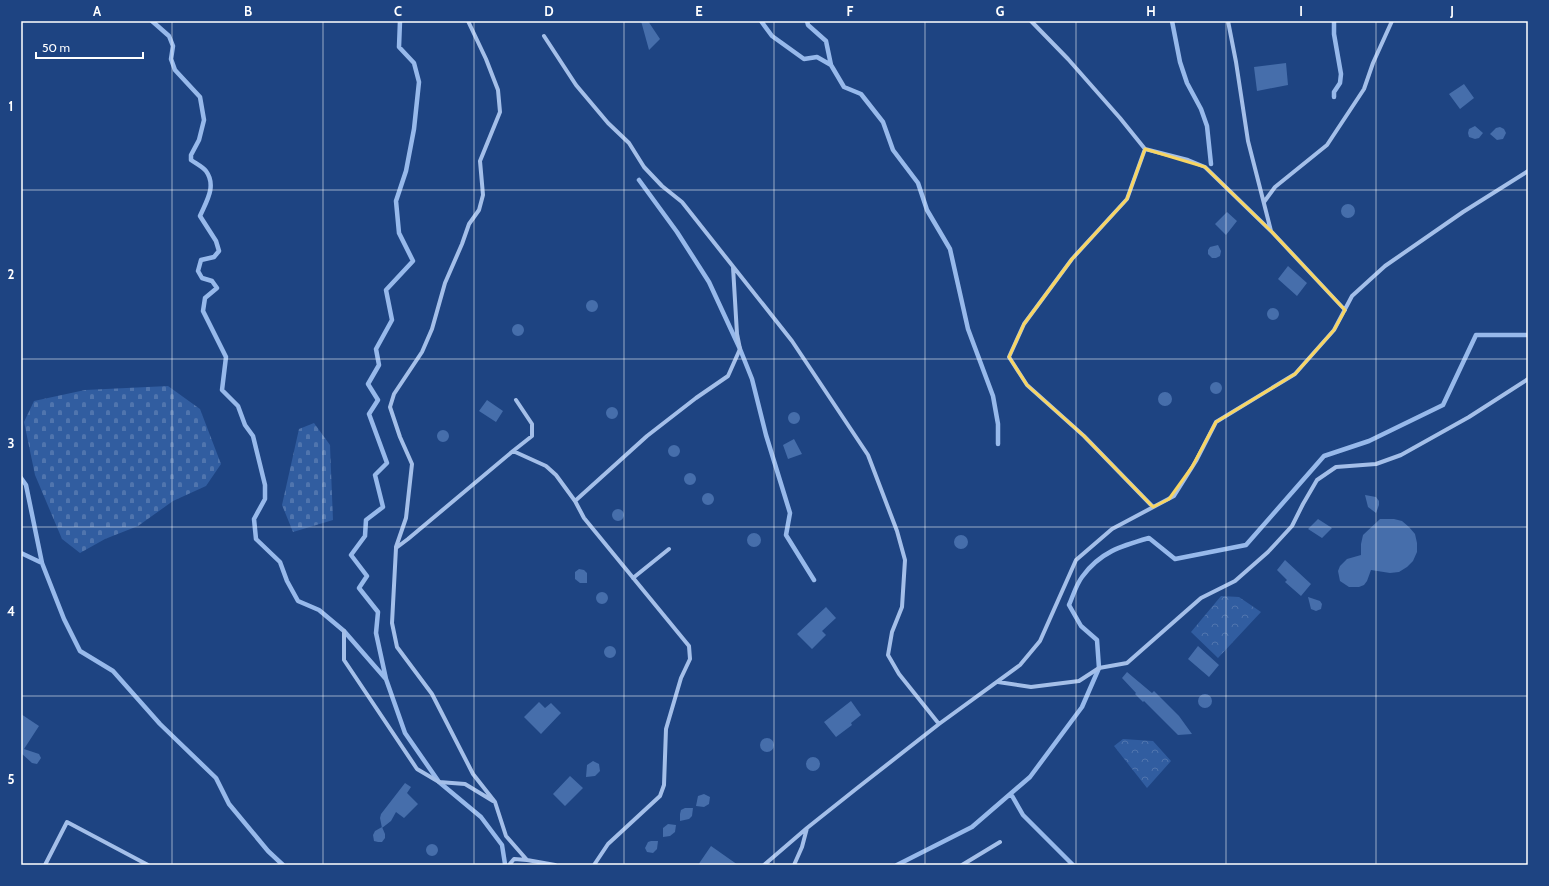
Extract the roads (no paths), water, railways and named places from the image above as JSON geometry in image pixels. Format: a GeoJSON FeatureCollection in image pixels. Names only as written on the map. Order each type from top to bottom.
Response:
{"type":"FeatureCollection","features":[{"type":"Feature","properties":{"kind":"street"},"geometry":{"type":"LineString","coordinates":[[468,21],[498,90],[500,112],[480,161],[483,195],[479,210],[469,224],[445,283],[432,329],[422,352],[394,394],[390,407],[400,437],[412,464],[406,518],[396,548],[392,623],[396,647],[432,694],[473,774],[495,802],[506,836],[527,860]]}},
{"type":"Feature","properties":{"kind":"street"},"geometry":{"type":"LineString","coordinates":[[1031,21],[1068,59],[1145,149],[1188,160],[1205,167],[1271,231],[1344,310]]}},
{"type":"Feature","properties":{"kind":"street"},"geometry":{"type":"LineString","coordinates":[[1228,21],[1248,141],[1271,231]]}},
{"type":"Feature","properties":{"kind":"street"},"geometry":{"type":"LineString","coordinates":[[1264,202],[1275,186],[1327,145],[1364,89],[1373,63],[1392,21]]}},
{"type":"Feature","properties":{"kind":"street"},"geometry":{"type":"LineString","coordinates":[[544,36],[576,85],[608,123],[629,143],[644,167],[662,186],[682,202],[792,341],[868,455],[897,531],[905,560],[902,607],[892,632],[888,655],[899,674],[939,724]]}},
{"type":"Feature","properties":{"kind":"street"},"geometry":{"type":"LineString","coordinates":[[1145,149],[1126,199],[1072,259],[1024,324],[1009,358],[1027,385],[1084,436],[1153,508]]}},
{"type":"Feature","properties":{"kind":"street"},"geometry":{"type":"LineString","coordinates":[[764,865],[807,828],[939,724],[1020,665],[1040,641],[1076,560],[1112,529],[1174,496],[1196,461],[1216,422],[1295,374],[1334,330],[1352,296],[1385,266],[1463,212],[1528,171]]}},
{"type":"Feature","properties":{"kind":"street"},"geometry":{"type":"LineString","coordinates":[[575,501],[647,436],[696,398],[728,376],[740,349],[737,334],[733,267]]}},
{"type":"Feature","properties":{"kind":"street"},"geometry":{"type":"LineString","coordinates":[[998,682],[1031,687],[1079,681],[1099,668],[1127,663],[1200,598],[1235,581],[1268,552],[1292,526],[1303,504],[1318,480],[1336,467],[1376,464],[1401,455],[1469,416],[1528,379]]}},
{"type":"Feature","properties":{"kind":"street"},"geometry":{"type":"LineString","coordinates":[[396,548],[408,540],[513,450],[532,436],[532,424],[516,400]]}},
{"type":"Feature","properties":{"kind":"street"},"geometry":{"type":"LineString","coordinates":[[513,450],[546,466],[556,475],[575,501],[584,518],[689,646],[690,660],[681,678],[666,729],[664,785],[660,796],[608,844],[594,865]]}},
{"type":"Feature","properties":{"kind":"street"},"geometry":{"type":"LineString","coordinates":[[633,578],[669,549]]}},
{"type":"Feature","properties":{"kind":"street"},"geometry":{"type":"LineString","coordinates":[[344,631],[344,660],[417,769],[439,782],[465,784],[495,802]]}},
{"type":"Feature","properties":{"kind":"street"},"geometry":{"type":"LineString","coordinates":[[45,865],[67,822],[148,865]]}},
{"type":"Feature","properties":{"kind":"street"},"geometry":{"type":"LineString","coordinates":[[794,865],[802,847],[807,828]]}},
{"type":"Feature","properties":{"kind":"street"},"geometry":{"type":"LineString","coordinates":[[962,865],[1000,842]]}},
{"type":"Feature","properties":{"kind":"street"},"geometry":{"type":"LineString","coordinates":[[508,865],[514,859],[555,865]]}},
{"type":"Feature","properties":{"kind":"waterway"},"geometry":{"type":"LineString","coordinates":[[152,21],[169,36],[173,46],[171,59],[175,70],[200,97],[204,120],[199,140],[191,155],[191,160],[206,171],[211,182],[211,188],[200,216],[216,241],[219,251],[214,257],[201,260],[198,271],[202,278],[212,281],[217,288],[205,298],[203,311],[226,357],[222,390],[238,406],[245,425],[253,436],[265,485],[265,499],[254,519],[256,539],[280,562],[287,581],[298,601],[319,610],[344,631],[385,678]]}},
{"type":"Feature","properties":{"kind":"waterway"},"geometry":{"type":"LineString","coordinates":[[400,21],[399,47],[414,63],[419,82],[414,129],[406,171],[396,201],[399,233],[413,261],[386,290],[392,320],[376,349],[379,365],[368,384],[378,400],[369,414],[387,463],[375,475],[383,507],[366,520],[365,536],[351,555],[367,576],[359,588],[378,612],[376,633],[386,679],[405,733],[439,782],[481,817],[502,845],[505,864]]}},
{"type":"Feature","properties":{"kind":"waterway"},"geometry":{"type":"LineString","coordinates":[[761,21],[772,36],[804,59],[817,57],[831,65],[844,87],[861,94],[883,122],[893,150],[918,183],[927,210],[950,249],[968,329],[993,396],[998,424],[998,444]]}},
{"type":"Feature","properties":{"kind":"waterway"},"geometry":{"type":"LineString","coordinates":[[807,21],[808,25],[826,41],[831,65]]}},
{"type":"Feature","properties":{"kind":"waterway"},"geometry":{"type":"LineString","coordinates":[[1172,21],[1180,62],[1187,83],[1201,109],[1207,126],[1211,164]]}},
{"type":"Feature","properties":{"kind":"waterway"},"geometry":{"type":"LineString","coordinates":[[1334,21],[1334,34],[1341,74],[1340,83],[1334,92],[1334,97]]}},
{"type":"Feature","properties":{"kind":"waterway"},"geometry":{"type":"LineString","coordinates":[[639,180],[677,232],[709,282],[740,349],[752,379],[766,435],[790,513],[786,535],[814,580]]}},
{"type":"Feature","properties":{"kind":"waterway"},"geometry":{"type":"LineString","coordinates":[[897,865],[972,827],[1030,777],[1082,707],[1099,668],[1097,640],[1081,626],[1069,605],[1080,580],[1096,561],[1120,547],[1149,538],[1175,559],[1246,545],[1324,456],[1369,441],[1443,405],[1476,335],[1528,335]]}},
{"type":"Feature","properties":{"kind":"waterway"},"geometry":{"type":"LineString","coordinates":[[21,478],[26,485],[42,563],[64,619],[80,651],[113,671],[160,724],[216,778],[229,804],[268,851],[283,865]]}},
{"type":"Feature","properties":{"kind":"waterway"},"geometry":{"type":"LineString","coordinates":[[21,553],[42,563]]}},
{"type":"Feature","properties":{"kind":"waterway"},"geometry":{"type":"LineString","coordinates":[[1011,794],[1023,815],[1073,865]]}}]}
